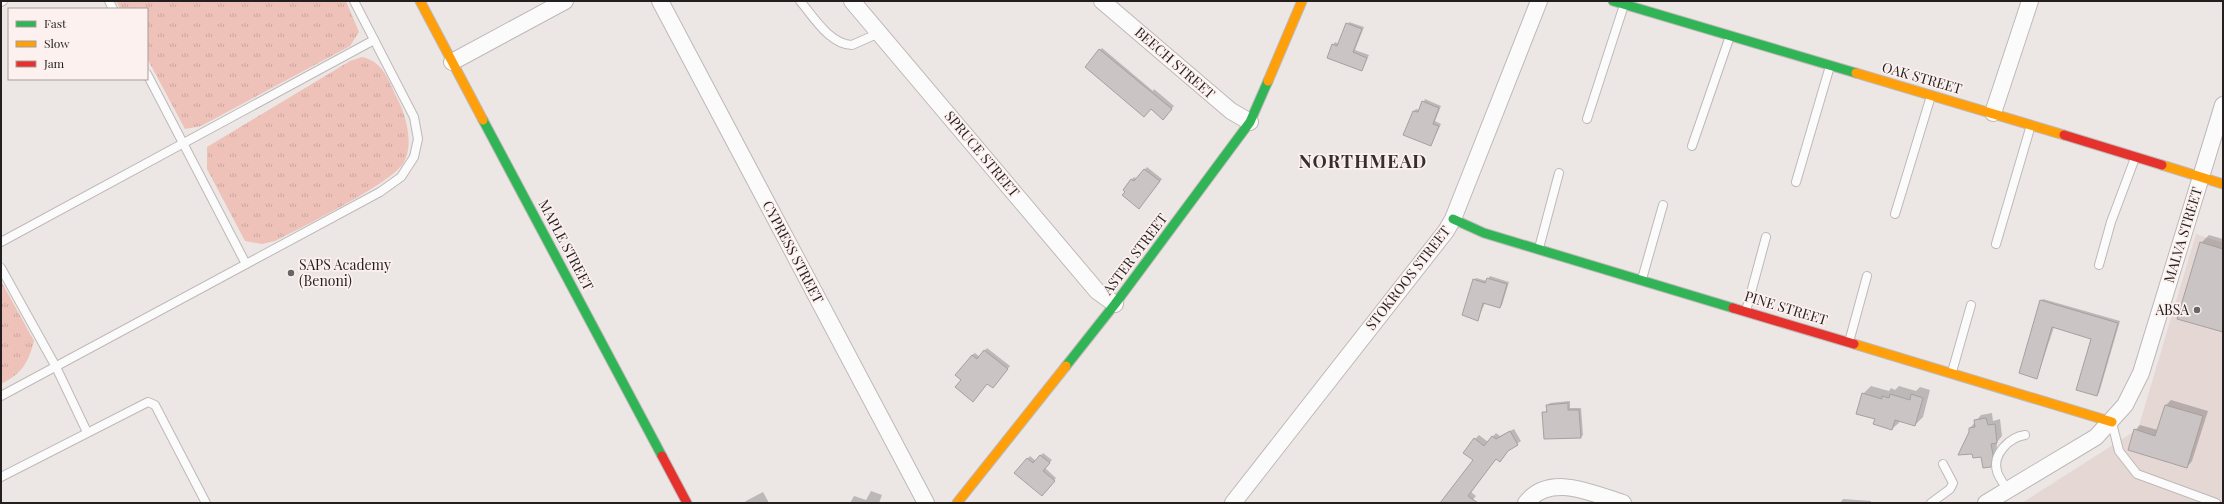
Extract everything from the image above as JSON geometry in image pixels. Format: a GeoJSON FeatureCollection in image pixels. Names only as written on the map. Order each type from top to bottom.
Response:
{"type":"FeatureCollection","features":[{"type":"Feature","properties":{"kind":"street","name":"MAPLE STREET"},"geometry":{"type":"LineString","coordinates":[[420,1],[687,503]]}},
{"type":"Feature","properties":{"kind":"street"},"geometry":{"type":"LineString","coordinates":[[452,62],[565,1]]}},
{"type":"Feature","properties":{"kind":"street","name":"CYPRESS STREET"},"geometry":{"type":"LineString","coordinates":[[660,1],[926,503]]}},
{"type":"Feature","properties":{"kind":"street","name":"SPRUCE STREET"},"geometry":{"type":"LineString","coordinates":[[852,1],[1097,291],[1115,304]]}},
{"type":"Feature","properties":{"kind":"street","name":"BEECH STREET"},"geometry":{"type":"LineString","coordinates":[[1102,1],[1231,111],[1250,122]]}},
{"type":"Feature","properties":{"kind":"street","name":"ASTER STREET"},"geometry":{"type":"LineString","coordinates":[[957,503],[1115,304],[1250,122],[1302,1]]}},
{"type":"Feature","properties":{"kind":"street","name":"STOKROOS STREET"},"geometry":{"type":"LineString","coordinates":[[1232,503],[1446,231],[1453,219],[1539,1]]}},
{"type":"Feature","properties":{"kind":"street","name":"OAK STREET"},"geometry":{"type":"LineString","coordinates":[[1613,1],[1993,113],[2223,184]]}},
{"type":"Feature","properties":{"kind":"street"},"geometry":{"type":"LineString","coordinates":[[1993,113],[2030,1]]}},
{"type":"Feature","properties":{"kind":"street","name":"MALVA STREET"},"geometry":{"type":"LineString","coordinates":[[1986,503],[2096,437],[2112,422],[2125,405],[2141,373],[2223,105]]}},
{"type":"Feature","properties":{"kind":"street","name":"PINE STREET"},"geometry":{"type":"LineString","coordinates":[[1453,219],[1484,233],[2112,422]]}},
{"type":"Feature","properties":{"kind":"street"},"geometry":{"type":"LineString","coordinates":[[1526,503],[1531,496],[1548,488],[1561,486],[1575,488],[1623,503]]}},
{"type":"Feature","properties":{"kind":"lane"},"geometry":{"type":"LineString","coordinates":[[1,396],[380,192],[401,177],[414,157],[418,139],[414,117],[354,1]]}},
{"type":"Feature","properties":{"kind":"lane"},"geometry":{"type":"LineString","coordinates":[[800,1],[822,28],[843,43],[848,45],[857,44],[879,33]]}},
{"type":"Feature","properties":{"kind":"lane"},"geometry":{"type":"LineString","coordinates":[[1588,119],[1624,4]]}},
{"type":"Feature","properties":{"kind":"lane"},"geometry":{"type":"LineString","coordinates":[[1692,146],[1730,36]]}},
{"type":"Feature","properties":{"kind":"lane"},"geometry":{"type":"LineString","coordinates":[[1,242],[184,145],[374,40]]}},
{"type":"Feature","properties":{"kind":"lane"},"geometry":{"type":"LineString","coordinates":[[1796,182],[1830,65]]}},
{"type":"Feature","properties":{"kind":"lane"},"geometry":{"type":"LineString","coordinates":[[148,76],[246,264]]}},
{"type":"Feature","properties":{"kind":"lane"},"geometry":{"type":"LineString","coordinates":[[1895,214],[1931,95]]}},
{"type":"Feature","properties":{"kind":"lane"},"geometry":{"type":"LineString","coordinates":[[1996,244],[2031,125]]}},
{"type":"Feature","properties":{"kind":"lane"},"geometry":{"type":"LineString","coordinates":[[2099,265],[2111,222],[2135,157]]}},
{"type":"Feature","properties":{"kind":"lane"},"geometry":{"type":"LineString","coordinates":[[1538,249],[1559,173]]}},
{"type":"Feature","properties":{"kind":"lane"},"geometry":{"type":"LineString","coordinates":[[1641,280],[1663,205]]}},
{"type":"Feature","properties":{"kind":"lane"},"geometry":{"type":"LineString","coordinates":[[1746,311],[1766,236]]}},
{"type":"Feature","properties":{"kind":"lane"},"geometry":{"type":"LineString","coordinates":[[1,268],[56,367],[88,432]]}},
{"type":"Feature","properties":{"kind":"lane"},"geometry":{"type":"LineString","coordinates":[[1849,342],[1867,276]]}},
{"type":"Feature","properties":{"kind":"lane"},"geometry":{"type":"LineString","coordinates":[[1951,373],[1971,305]]}},
{"type":"Feature","properties":{"kind":"lane"},"geometry":{"type":"LineString","coordinates":[[1,477],[144,403],[152,403],[155,405],[206,503]]}},
{"type":"Feature","properties":{"kind":"lane"},"geometry":{"type":"LineString","coordinates":[[2112,422],[2119,451],[2137,474],[2216,503]]}},
{"type":"Feature","properties":{"kind":"lane"},"geometry":{"type":"LineString","coordinates":[[2008,490],[1997,472],[1997,463],[2006,443],[2016,436],[2025,435]]}},
{"type":"Feature","properties":{"kind":"lane"},"geometry":{"type":"LineString","coordinates":[[1931,503],[1950,489],[1953,483],[1943,464]]}},
{"type":"Feature","properties":{"kind":"shaded area"},"geometry":{"type":"Polygon","coordinates":[[[2196,234],[2223,243],[2223,503],[2022,503],[2138,429],[2196,234]]]}},
{"type":"Feature","properties":{"kind":"green space"},"geometry":{"type":"Polygon","coordinates":[[[116,1],[346,1],[359,32],[350,46],[201,126],[185,129],[148,60],[148,8],[120,8],[116,1]]]}},
{"type":"Feature","properties":{"kind":"green space"},"geometry":{"type":"Polygon","coordinates":[[[362,57],[369,59],[380,67],[388,78],[400,105],[406,121],[409,138],[407,155],[404,162],[396,171],[365,193],[275,241],[262,244],[245,241],[207,169],[207,147],[350,61],[362,57]]]}},
{"type":"Feature","properties":{"kind":"green space"},"geometry":{"type":"Polygon","coordinates":[[[1,281],[34,341],[29,356],[23,367],[14,376],[1,384],[1,281]]]}},
{"type":"Feature","properties":{"kind":"building"},"geometry":{"type":"Polygon","coordinates":[[[1346,23],[1362,29],[1353,52],[1367,58],[1362,71],[1327,58],[1332,44],[1337,46],[1346,23]]]}},
{"type":"Feature","properties":{"kind":"building"},"geometry":{"type":"Polygon","coordinates":[[[1099,49],[1172,109],[1163,120],[1151,109],[1144,117],[1085,67],[1099,49]]]}},
{"type":"Feature","properties":{"kind":"building"},"geometry":{"type":"Polygon","coordinates":[[[1422,101],[1439,108],[1433,124],[1439,126],[1431,146],[1403,135],[1413,111],[1418,112],[1422,101]]]}},
{"type":"Feature","properties":{"kind":"building"},"geometry":{"type":"Polygon","coordinates":[[[1144,169],[1160,181],[1139,209],[1122,195],[1125,192],[1123,190],[1131,179],[1134,181],[1144,169]]]}},
{"type":"Feature","properties":{"kind":"building"},"geometry":{"type":"Polygon","coordinates":[[[2200,242],[2223,249],[2223,332],[2177,319],[2200,242]]]}},
{"type":"Feature","properties":{"kind":"building"},"geometry":{"type":"Polygon","coordinates":[[[1487,278],[1507,284],[1500,308],[1483,303],[1478,321],[1462,315],[1473,279],[1485,283],[1487,278]]]}},
{"type":"Feature","properties":{"kind":"building"},"geometry":{"type":"Polygon","coordinates":[[[2040,300],[2118,323],[2097,396],[2076,390],[2091,339],[2052,327],[2037,379],[2019,373],[2040,300]]]}},
{"type":"Feature","properties":{"kind":"building"},"geometry":{"type":"Polygon","coordinates":[[[984,350],[1008,369],[993,388],[987,384],[973,402],[955,387],[961,380],[955,375],[972,355],[977,359],[984,350]]]}},
{"type":"Feature","properties":{"kind":"building"},"geometry":{"type":"Polygon","coordinates":[[[1862,393],[1882,399],[1882,396],[1889,398],[1890,394],[1910,400],[1911,394],[1923,398],[1915,426],[1895,420],[1892,430],[1873,424],[1875,419],[1856,414],[1862,393]]]}},
{"type":"Feature","properties":{"kind":"building"},"geometry":{"type":"Polygon","coordinates":[[[1568,403],[1568,410],[1579,410],[1581,438],[1544,439],[1542,412],[1547,412],[1546,405],[1568,403]]]}},
{"type":"Feature","properties":{"kind":"building"},"geometry":{"type":"Polygon","coordinates":[[[2165,405],[2203,416],[2187,468],[2128,450],[2134,429],[2155,436],[2165,405]]]}},
{"type":"Feature","properties":{"kind":"building"},"geometry":{"type":"Polygon","coordinates":[[[1986,418],[1988,425],[1995,424],[1997,443],[1991,444],[1993,455],[1991,467],[1983,468],[1981,457],[1973,458],[1972,454],[1958,455],[1969,432],[1969,428],[1975,427],[1974,420],[1986,418]]]}},
{"type":"Feature","properties":{"kind":"building"},"geometry":{"type":"Polygon","coordinates":[[[1510,431],[1518,445],[1508,451],[1500,462],[1496,459],[1468,496],[1478,503],[1440,503],[1473,460],[1463,453],[1474,438],[1484,446],[1492,436],[1496,439],[1510,431]]]}},
{"type":"Feature","properties":{"kind":"building"},"geometry":{"type":"Polygon","coordinates":[[[1040,455],[1050,463],[1043,471],[1055,481],[1042,496],[1014,473],[1027,458],[1033,463],[1040,455]]]}},
{"type":"Feature","properties":{"kind":"traffic: fast"},"geometry":{"type":"LineString","coordinates":[[1613,1],[1856,73]]}},
{"type":"Feature","properties":{"kind":"traffic: fast"},"geometry":{"type":"LineString","coordinates":[[1066,366],[1115,304],[1250,122],[1268,81]]}},
{"type":"Feature","properties":{"kind":"traffic: fast"},"geometry":{"type":"LineString","coordinates":[[483,120],[662,456]]}},
{"type":"Feature","properties":{"kind":"traffic: fast"},"geometry":{"type":"LineString","coordinates":[[1453,219],[1484,233],[1733,308]]}},
{"type":"Feature","properties":{"kind":"traffic: slow"},"geometry":{"type":"LineString","coordinates":[[420,1],[483,120]]}},
{"type":"Feature","properties":{"kind":"traffic: slow"},"geometry":{"type":"LineString","coordinates":[[1268,81],[1302,1]]}},
{"type":"Feature","properties":{"kind":"traffic: slow"},"geometry":{"type":"LineString","coordinates":[[1856,73],[2064,135]]}},
{"type":"Feature","properties":{"kind":"traffic: slow"},"geometry":{"type":"LineString","coordinates":[[2162,165],[2223,184]]}},
{"type":"Feature","properties":{"kind":"traffic: slow"},"geometry":{"type":"LineString","coordinates":[[1854,344],[2112,422]]}},
{"type":"Feature","properties":{"kind":"traffic: slow"},"geometry":{"type":"LineString","coordinates":[[957,503],[1066,366]]}},
{"type":"Feature","properties":{"kind":"traffic: jam"},"geometry":{"type":"LineString","coordinates":[[2064,135],[2162,165]]}},
{"type":"Feature","properties":{"kind":"traffic: jam"},"geometry":{"type":"LineString","coordinates":[[1733,308],[1854,344]]}},
{"type":"Feature","properties":{"kind":"traffic: jam"},"geometry":{"type":"LineString","coordinates":[[662,456],[687,503]]}},
{"type":"Feature","properties":{"kind":"place","name":"SAPS Academy (Benoni)"},"geometry":{"type":"Point","coordinates":[291,273]}},
{"type":"Feature","properties":{"kind":"place","name":"ABSA"},"geometry":{"type":"Point","coordinates":[2197,310]}},
{"type":"Feature","properties":{"kind":"district","name":"NORTHMEAD"},"geometry":{"type":"Point","coordinates":[1363,162]}}]}
